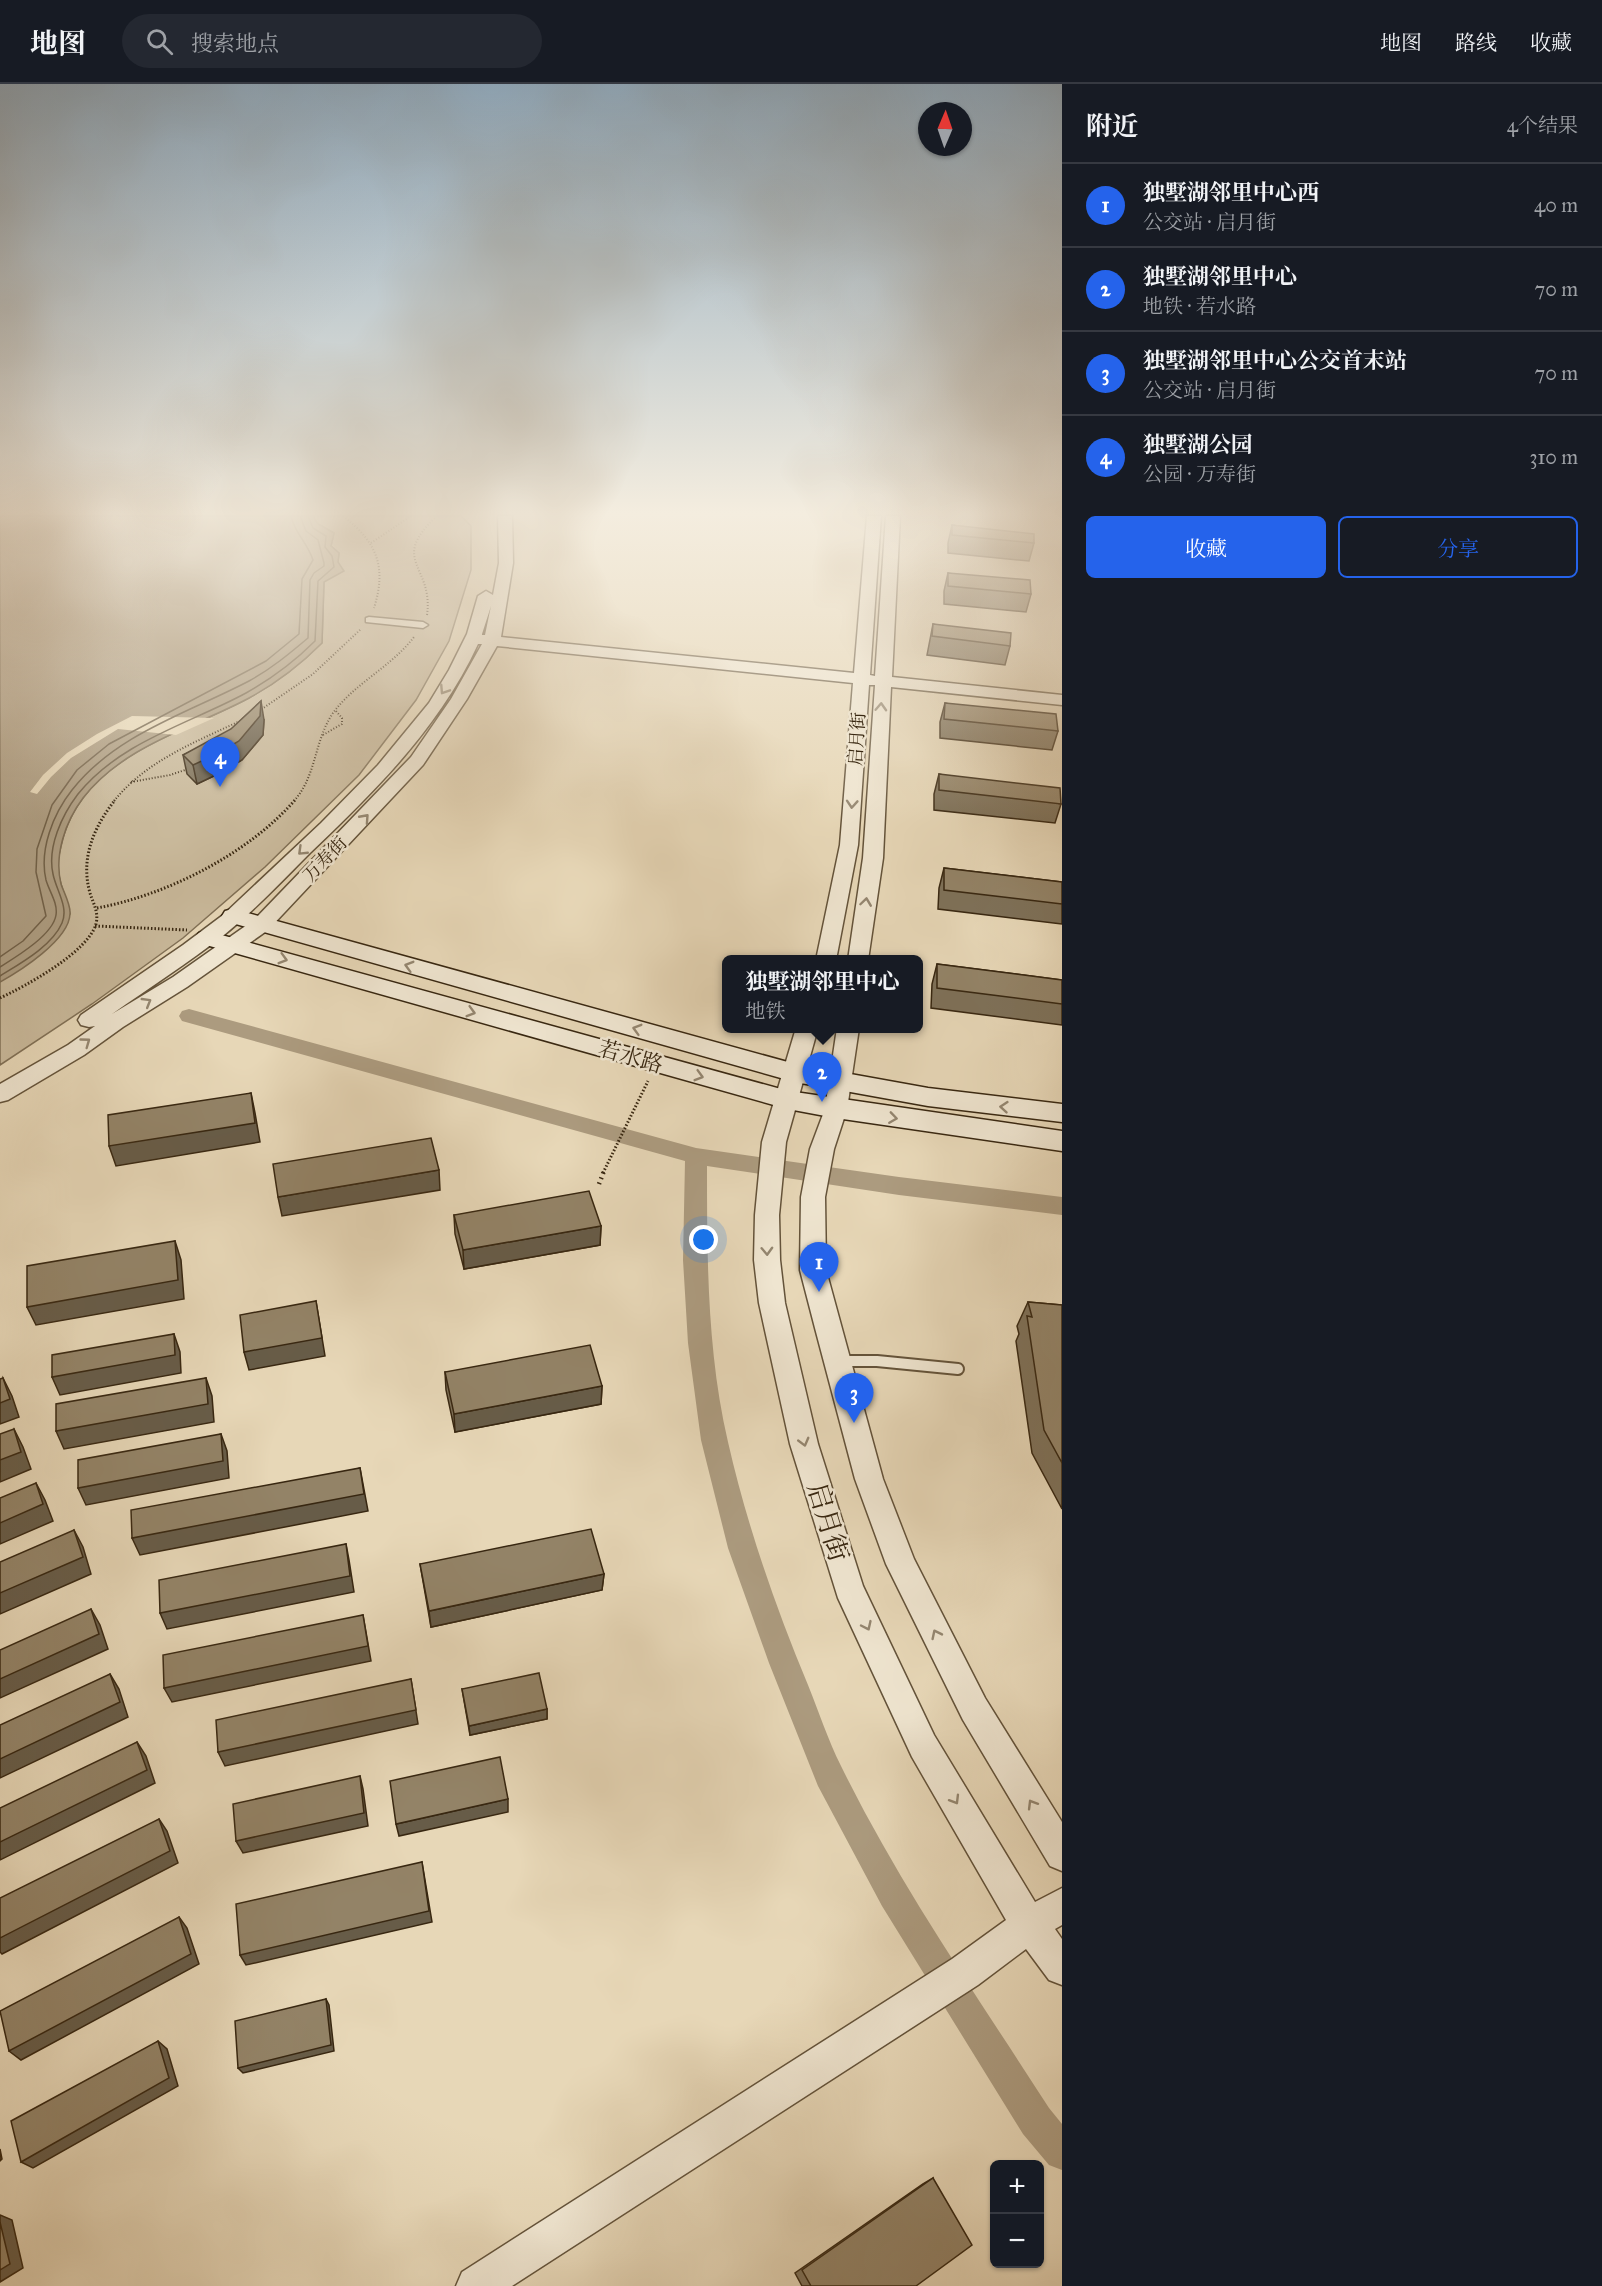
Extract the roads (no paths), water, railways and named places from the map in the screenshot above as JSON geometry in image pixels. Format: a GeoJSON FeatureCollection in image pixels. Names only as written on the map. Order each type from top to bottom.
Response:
{"type":"FeatureCollection","features":[{"type":"Feature","properties":{"kind":"main road","name":"若水路"},"geometry":{"type":"LineString","coordinates":[[233,916],[795,1073],[840,1083],[972,1104],[1062,1113]]}},
{"type":"Feature","properties":{"kind":"main road","name":"若水路"},"geometry":{"type":"LineString","coordinates":[[209,936],[234,945],[788,1100],[1062,1141]]}},
{"type":"Feature","properties":{"kind":"street","name":"万寿街"},"geometry":{"type":"LineString","coordinates":[[0,1094],[76,1050],[106,1018],[158,973],[233,916],[341,814],[397,756],[484,640],[485,619]]}},
{"type":"Feature","properties":{"kind":"street","name":"万寿街"},"geometry":{"type":"LineString","coordinates":[[0,1079],[106,1018],[180,982],[261,925],[417,761],[459,699],[484,640],[490,619]]}},
{"type":"Feature","properties":{"kind":"street","name":"启月街"},"geometry":{"type":"LineString","coordinates":[[827,955],[849,845],[866,619]]}},
{"type":"Feature","properties":{"kind":"street","name":"启月街"},"geometry":{"type":"LineString","coordinates":[[859,955],[873,858],[886,619]]}},
{"type":"Feature","properties":{"kind":"street"},"geometry":{"type":"LineString","coordinates":[[369,620],[423,625]]}},
{"type":"Feature","properties":{"kind":"street"},"geometry":{"type":"LineString","coordinates":[[484,640],[1062,700]]}},
{"type":"Feature","properties":{"kind":"street","name":"启月街"},"geometry":{"type":"LineString","coordinates":[[806,1033],[774,1142],[768,1192],[767,1260],[772,1303],[804,1444],[849,1588],[923,1746],[1029,1925],[1062,1967]]}},
{"type":"Feature","properties":{"kind":"street"},"geometry":{"type":"LineString","coordinates":[[847,1033],[836,1109],[822,1149],[813,1197],[813,1270],[869,1479],[902,1563],[974,1709],[1062,1854]]}},
{"type":"Feature","properties":{"kind":"street"},"geometry":{"type":"LineString","coordinates":[[476,2286],[965,1972],[1029,1925],[1062,1905]]}},
{"type":"Feature","properties":{"kind":"lane"},"geometry":{"type":"LineString","coordinates":[[837,1361],[877,1361],[958,1369]]}},
{"type":"Feature","properties":{"kind":"water"},"geometry":{"type":"Polygon","coordinates":[[[0,619],[323,619],[322,643],[278,680],[249,698],[139,751],[118,764],[83,798],[66,828],[60,850],[59,873],[70,910],[68,924],[42,954],[0,982],[0,619]]]}},
{"type":"Feature","properties":{"kind":"waterway"},"geometry":{"type":"LineString","coordinates":[[189,1016],[696,1156]]}},
{"type":"Feature","properties":{"kind":"waterway"},"geometry":{"type":"LineString","coordinates":[[696,1156],[899,1186],[1062,1206]]}},
{"type":"Feature","properties":{"kind":"waterway"},"geometry":{"type":"LineString","coordinates":[[696,1156],[695,1260],[700,1343],[714,1440],[742,1548],[784,1663],[829,1775],[893,1895],[1036,2121],[1062,2152]]}},
{"type":"Feature","properties":{"kind":"place","name":"独墅湖公园"},"geometry":{"type":"Point","coordinates":[220,787]}},
{"type":"Feature","properties":{"kind":"place","name":"独墅湖邻里中心"},"geometry":{"type":"Point","coordinates":[822,1102]}},
{"type":"Feature","properties":{"kind":"place","name":"独墅湖邻里中心西"},"geometry":{"type":"Point","coordinates":[819,1292]}},
{"type":"Feature","properties":{"kind":"place","name":"独墅湖邻里中心公交首末站"},"geometry":{"type":"Point","coordinates":[854,1423]}}]}
